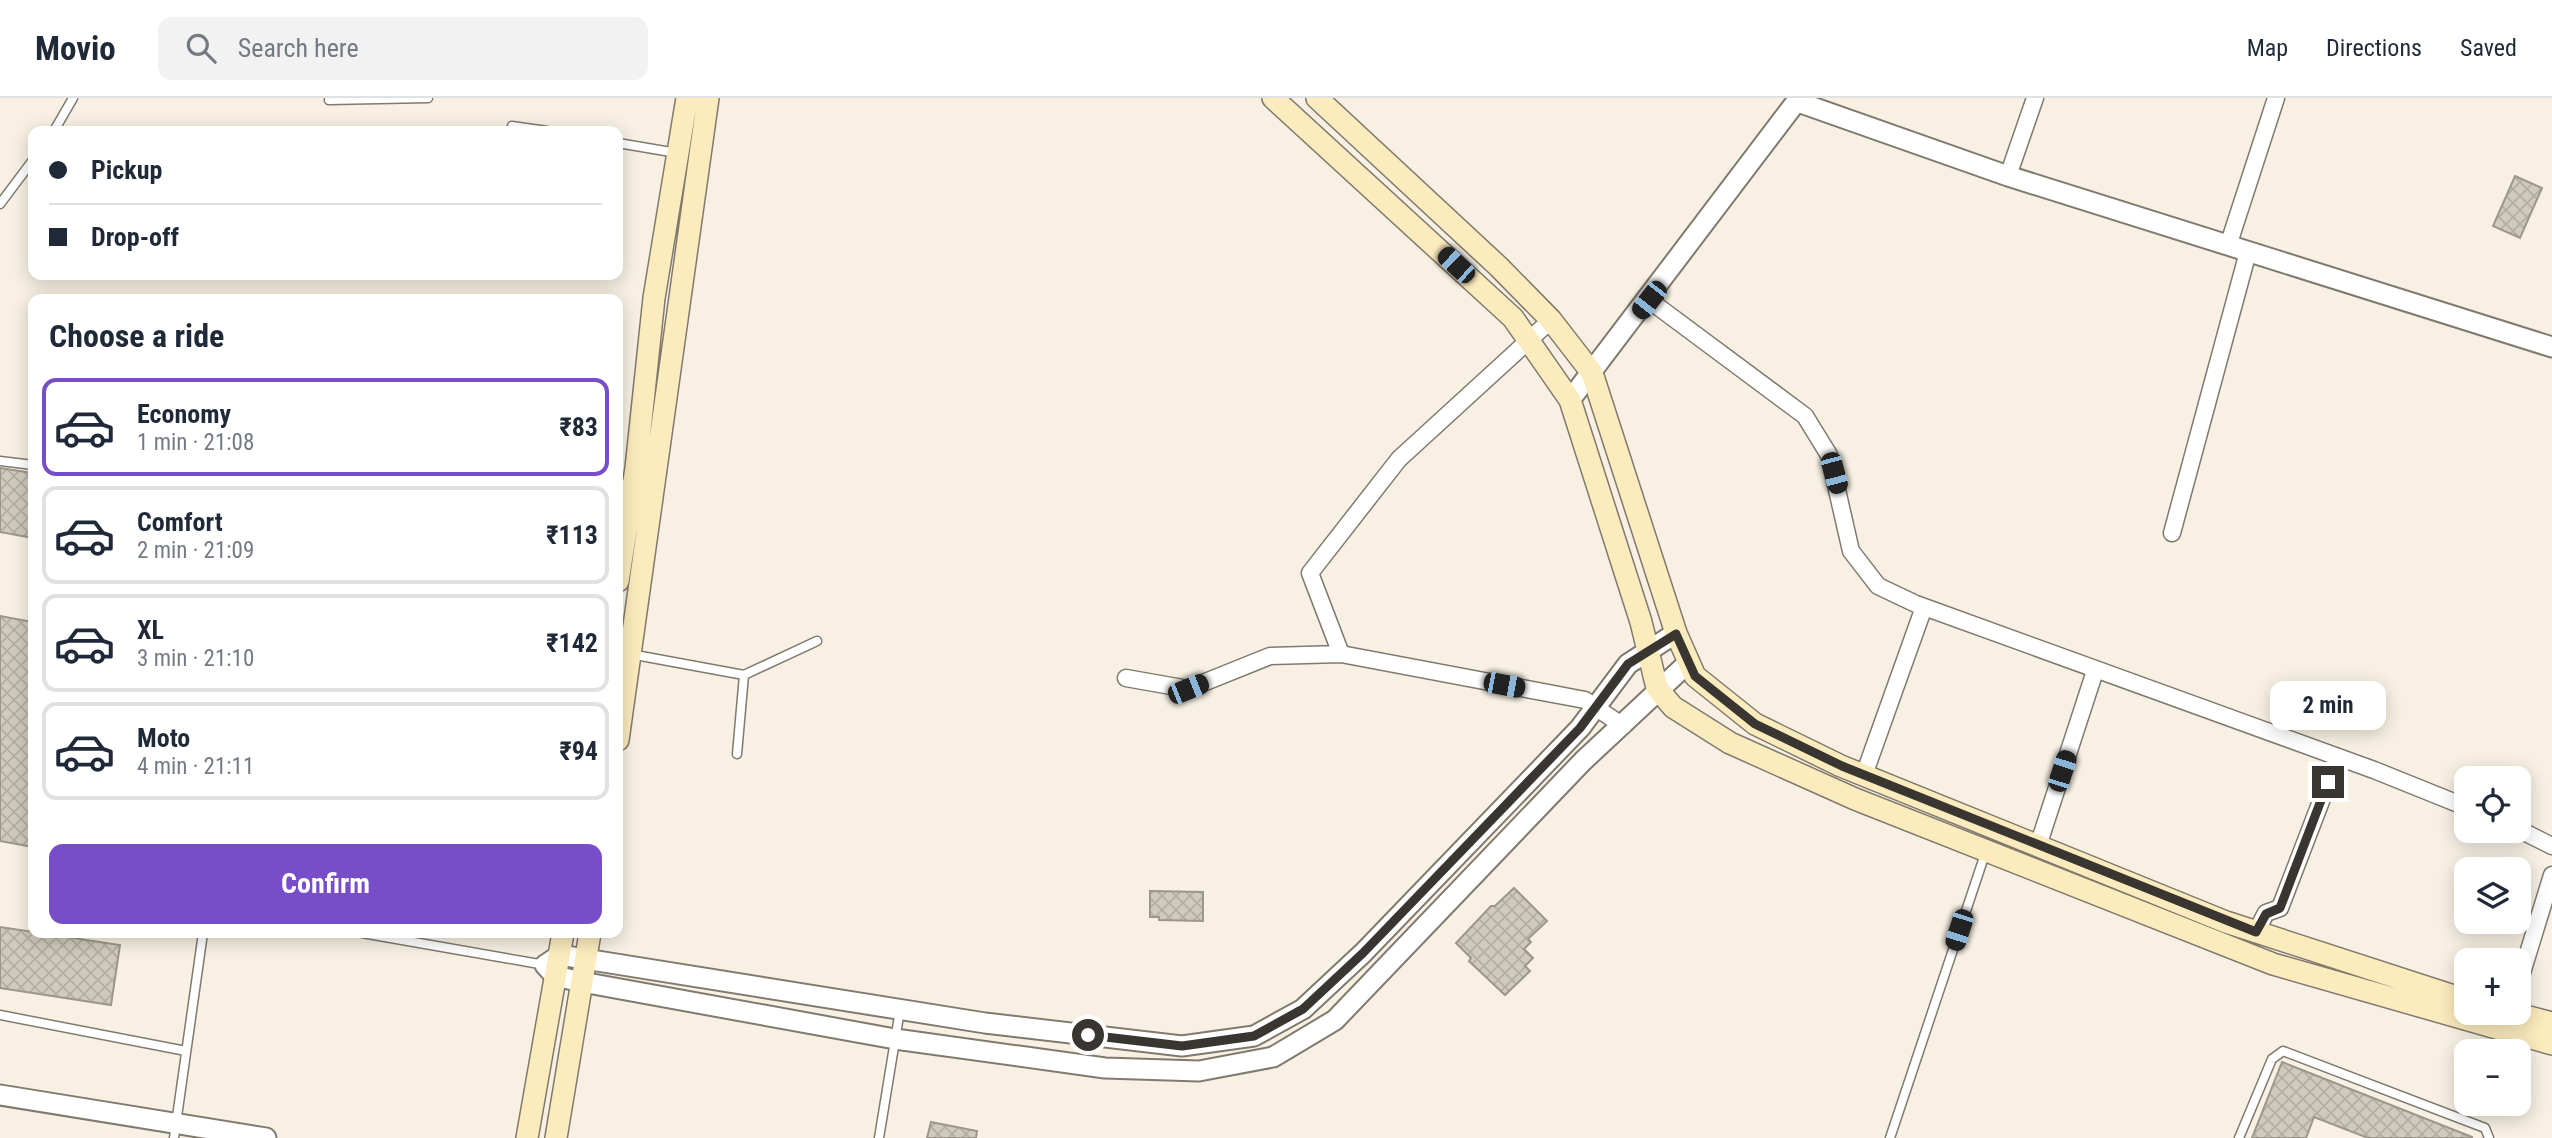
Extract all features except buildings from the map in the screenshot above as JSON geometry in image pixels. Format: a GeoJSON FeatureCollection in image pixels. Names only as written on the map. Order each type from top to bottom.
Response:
{"type":"FeatureCollection","features":[{"type":"Feature","properties":{"kind":"main road"},"geometry":{"type":"LineString","coordinates":[[624,495],[687,98]]}},
{"type":"Feature","properties":{"kind":"main road"},"geometry":{"type":"LineString","coordinates":[[623,704],[708,98]]}},
{"type":"Feature","properties":{"kind":"main road"},"geometry":{"type":"LineString","coordinates":[[1273,98],[1513,318],[1530,339],[1570,400],[1637,609],[1657,688],[1673,707],[1730,743],[1985,852],[2273,964],[2548,1036]]}},
{"type":"Feature","properties":{"kind":"main road"},"geometry":{"type":"LineString","coordinates":[[1317,98],[1499,267],[1551,320],[1592,373],[1676,634],[1695,676],[1755,724],[1864,775],[2256,932],[2454,996]]}},
{"type":"Feature","properties":{"kind":"main road"},"geometry":{"type":"LineString","coordinates":[[527,1138],[554,966],[562,938]]}},
{"type":"Feature","properties":{"kind":"main road"},"geometry":{"type":"LineString","coordinates":[[556,1138],[589,938]]}},
{"type":"Feature","properties":{"kind":"main road"},"geometry":{"type":"LineString","coordinates":[[2531,1024],[2548,1036],[2552,1060]]}},
{"type":"Feature","properties":{"kind":"street"},"geometry":{"type":"LineString","coordinates":[[2007,177],[2035,98]]}},
{"type":"Feature","properties":{"kind":"street"},"geometry":{"type":"LineString","coordinates":[[2228,246],[2276,98]]}},
{"type":"Feature","properties":{"kind":"street"},"geometry":{"type":"LineString","coordinates":[[1570,400],[1649,300],[1799,100],[2007,177],[2552,347]]}},
{"type":"Feature","properties":{"kind":"street"},"geometry":{"type":"LineString","coordinates":[[2172,533],[2248,252]]}},
{"type":"Feature","properties":{"kind":"street"},"geometry":{"type":"LineString","coordinates":[[1649,300],[1805,416],[1829,456],[1851,551],[1878,586],[1924,607],[2338,757],[2454,802]]}},
{"type":"Feature","properties":{"kind":"street"},"geometry":{"type":"LineString","coordinates":[[1341,654],[1310,573],[1399,459],[1551,320]]}},
{"type":"Feature","properties":{"kind":"street"},"geometry":{"type":"LineString","coordinates":[[1864,775],[1924,607]]}},
{"type":"Feature","properties":{"kind":"street"},"geometry":{"type":"LineString","coordinates":[[554,966],[586,960],[985,1023],[1182,1046],[1254,1036],[1303,1009],[1363,953],[1597,707],[1628,664],[1676,634]]}},
{"type":"Feature","properties":{"kind":"street"},"geometry":{"type":"LineString","coordinates":[[1126,678],[1188,689],[1270,656],[1341,654],[1585,700],[1623,726]]}},
{"type":"Feature","properties":{"kind":"street"},"geometry":{"type":"LineString","coordinates":[[554,966],[582,982],[895,1038],[1105,1068],[1199,1071],[1273,1057],[1335,1020],[1583,761],[1623,726],[1657,688],[1689,662]]}},
{"type":"Feature","properties":{"kind":"street"},"geometry":{"type":"LineString","coordinates":[[2038,846],[2095,671]]}},
{"type":"Feature","properties":{"kind":"street"},"geometry":{"type":"LineString","coordinates":[[2256,932],[2266,914],[2280,908],[2338,757]]}},
{"type":"Feature","properties":{"kind":"street"},"geometry":{"type":"LineString","coordinates":[[2531,835],[2552,846]]}},
{"type":"Feature","properties":{"kind":"street"},"geometry":{"type":"LineString","coordinates":[[2530,948],[2552,875]]}},
{"type":"Feature","properties":{"kind":"street"},"geometry":{"type":"LineString","coordinates":[[0,1095],[174,1131],[266,1138]]}},
{"type":"Feature","properties":{"kind":"lane"},"geometry":{"type":"LineString","coordinates":[[57,126],[73,98]]}},
{"type":"Feature","properties":{"kind":"lane"},"geometry":{"type":"LineString","coordinates":[[329,100],[428,98]]}},
{"type":"Feature","properties":{"kind":"lane"},"geometry":{"type":"LineString","coordinates":[[512,125],[518,126]]}},
{"type":"Feature","properties":{"kind":"lane"},"geometry":{"type":"LineString","coordinates":[[623,144],[678,153]]}},
{"type":"Feature","properties":{"kind":"lane"},"geometry":{"type":"LineString","coordinates":[[0,204],[28,167]]}},
{"type":"Feature","properties":{"kind":"lane"},"geometry":{"type":"LineString","coordinates":[[0,461],[28,464]]}},
{"type":"Feature","properties":{"kind":"lane"},"geometry":{"type":"LineString","coordinates":[[630,654],[744,675],[817,641]]}},
{"type":"Feature","properties":{"kind":"lane"},"geometry":{"type":"LineString","coordinates":[[737,754],[744,675]]}},
{"type":"Feature","properties":{"kind":"lane"},"geometry":{"type":"LineString","coordinates":[[1891,1138],[1985,852],[1996,829]]}},
{"type":"Feature","properties":{"kind":"lane"},"geometry":{"type":"LineString","coordinates":[[174,1131],[202,938]]}},
{"type":"Feature","properties":{"kind":"lane"},"geometry":{"type":"LineString","coordinates":[[391,938],[554,966]]}},
{"type":"Feature","properties":{"kind":"lane"},"geometry":{"type":"LineString","coordinates":[[879,1138],[900,1009]]}},
{"type":"Feature","properties":{"kind":"lane"},"geometry":{"type":"LineString","coordinates":[[0,1015],[186,1051]]}},
{"type":"Feature","properties":{"kind":"lane"},"geometry":{"type":"LineString","coordinates":[[2239,1138],[2272,1059],[2283,1051],[2485,1128],[2489,1138]]}},
{"type":"Feature","properties":{"kind":"route"},"geometry":{"type":"LineString","coordinates":[[1088,1035],[1182,1046],[1254,1036],[1303,1009],[1363,953],[1580,728],[1628,664],[1676,634],[1695,676],[1755,724],[1842,766],[2256,932],[2266,914],[2280,908],[2328,782]]}}]}
